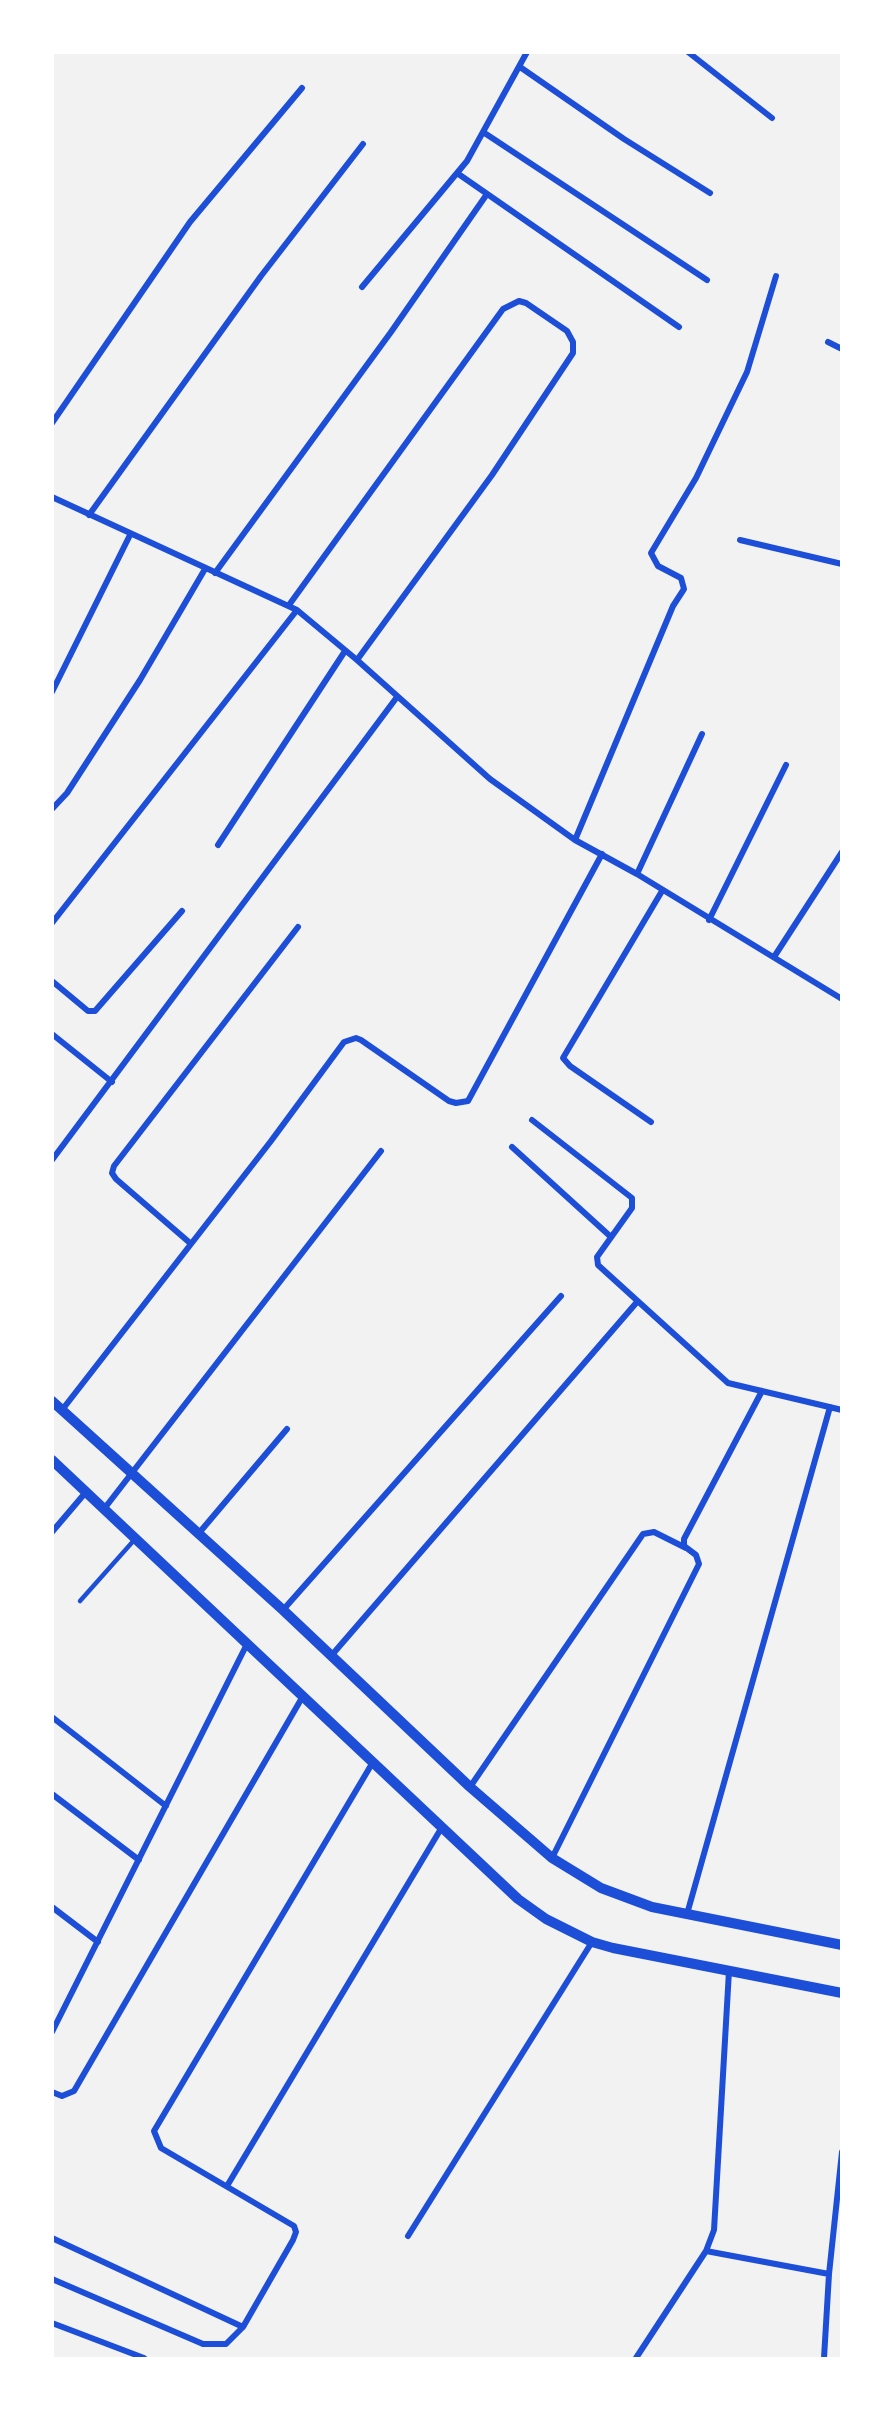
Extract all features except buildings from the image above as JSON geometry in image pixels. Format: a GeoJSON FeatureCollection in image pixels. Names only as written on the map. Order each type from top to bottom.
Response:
{"type":"FeatureCollection","features":[{"type":"Feature","properties":{"kind":"street"},"geometry":{"type":"LineString","coordinates":[[362,287],[457,173],[528,52]]}},
{"type":"Feature","properties":{"kind":"street"},"geometry":{"type":"LineString","coordinates":[[688,52],[772,117]]}},
{"type":"Feature","properties":{"kind":"street"},"geometry":{"type":"LineString","coordinates":[[520,67],[624,139],[710,193]]}},
{"type":"Feature","properties":{"kind":"street"},"geometry":{"type":"LineString","coordinates":[[52,423],[190,222],[302,88]]}},
{"type":"Feature","properties":{"kind":"street"},"geometry":{"type":"LineString","coordinates":[[483,132],[707,280]]}},
{"type":"Feature","properties":{"kind":"street"},"geometry":{"type":"LineString","coordinates":[[89,515],[261,276],[363,144]]}},
{"type":"Feature","properties":{"kind":"street"},"geometry":{"type":"LineString","coordinates":[[457,173],[679,327]]}},
{"type":"Feature","properties":{"kind":"street"},"geometry":{"type":"LineString","coordinates":[[215,573],[391,333],[487,194]]}},
{"type":"Feature","properties":{"kind":"street"},"geometry":{"type":"LineString","coordinates":[[575,840],[674,606],[684,589],[681,578],[658,566],[651,553],[696,478],[747,372],[776,276]]}},
{"type":"Feature","properties":{"kind":"street"},"geometry":{"type":"LineString","coordinates":[[289,605],[503,309],[519,301],[526,303],[567,331],[573,342],[573,353],[492,475],[357,660]]}},
{"type":"Feature","properties":{"kind":"street"},"geometry":{"type":"LineString","coordinates":[[828,342],[842,349]]}},
{"type":"Feature","properties":{"kind":"street"},"geometry":{"type":"LineString","coordinates":[[53,499],[297,610],[357,660],[490,779],[575,840],[637,874],[842,999]]}},
{"type":"Feature","properties":{"kind":"street"},"geometry":{"type":"LineString","coordinates":[[52,692],[130,535]]}},
{"type":"Feature","properties":{"kind":"street"},"geometry":{"type":"LineString","coordinates":[[740,540],[842,564]]}},
{"type":"Feature","properties":{"kind":"street"},"geometry":{"type":"LineString","coordinates":[[52,809],[67,793],[134,690],[205,569]]}},
{"type":"Feature","properties":{"kind":"street"},"geometry":{"type":"LineString","coordinates":[[52,923],[297,610]]}},
{"type":"Feature","properties":{"kind":"street"},"geometry":{"type":"LineString","coordinates":[[218,845],[345,651]]}},
{"type":"Feature","properties":{"kind":"street"},"geometry":{"type":"LineString","coordinates":[[52,1160],[397,697]]}},
{"type":"Feature","properties":{"kind":"street"},"geometry":{"type":"LineString","coordinates":[[637,874],[702,734]]}},
{"type":"Feature","properties":{"kind":"street"},"geometry":{"type":"LineString","coordinates":[[709,920],[786,765]]}},
{"type":"Feature","properties":{"kind":"street"},"geometry":{"type":"LineString","coordinates":[[774,957],[842,852]]}},
{"type":"Feature","properties":{"kind":"street"},"geometry":{"type":"LineString","coordinates":[[62,1410],[271,1141],[344,1042],[356,1038],[362,1040],[449,1101],[456,1103],[468,1101],[602,854]]}},
{"type":"Feature","properties":{"kind":"street"},"geometry":{"type":"LineString","coordinates":[[651,1122],[570,1066],[563,1058],[662,891]]}},
{"type":"Feature","properties":{"kind":"street"},"geometry":{"type":"LineString","coordinates":[[52,981],[88,1011],[95,1011],[182,911]]}},
{"type":"Feature","properties":{"kind":"street"},"geometry":{"type":"LineString","coordinates":[[190,1243],[116,1179],[112,1173],[114,1166],[298,927]]}},
{"type":"Feature","properties":{"kind":"street"},"geometry":{"type":"LineString","coordinates":[[52,1034],[112,1082]]}},
{"type":"Feature","properties":{"kind":"street"},"geometry":{"type":"LineString","coordinates":[[532,1120],[629,1195],[633,1201],[632,1208],[597,1257],[598,1265],[717,1375],[741,1388],[762,1390],[842,1410]]}},
{"type":"Feature","properties":{"kind":"street"},"geometry":{"type":"LineString","coordinates":[[512,1147],[611,1237]]}},
{"type":"Feature","properties":{"kind":"street"},"geometry":{"type":"LineString","coordinates":[[104,1509],[381,1151]]}},
{"type":"Feature","properties":{"kind":"street"},"geometry":{"type":"LineString","coordinates":[[284,1610],[561,1296]]}},
{"type":"Feature","properties":{"kind":"street"},"geometry":{"type":"LineString","coordinates":[[331,1656],[638,1302]]}},
{"type":"Feature","properties":{"kind":"street"},"geometry":{"type":"LineString","coordinates":[[687,1549],[684,1539],[762,1390]]}},
{"type":"Feature","properties":{"kind":"street"},"geometry":{"type":"LineString","coordinates":[[52,1401],[284,1610],[470,1787],[552,1858],[601,1888],[652,1906],[842,1945]]}},
{"type":"Feature","properties":{"kind":"street"},"geometry":{"type":"LineString","coordinates":[[687,1914],[830,1407]]}},
{"type":"Feature","properties":{"kind":"street"},"geometry":{"type":"LineString","coordinates":[[199,1533],[287,1428]]}},
{"type":"Feature","properties":{"kind":"street"},"geometry":{"type":"LineString","coordinates":[[52,1460],[518,1899],[546,1919],[592,1942],[842,1993]]}},
{"type":"Feature","properties":{"kind":"street"},"geometry":{"type":"LineString","coordinates":[[52,1532],[86,1492]]}},
{"type":"Feature","properties":{"kind":"street"},"geometry":{"type":"LineString","coordinates":[[470,1787],[643,1534],[654,1532],[698,1557],[699,1564],[552,1858]]}},
{"type":"Feature","properties":{"kind":"street"},"geometry":{"type":"LineString","coordinates":[[52,2032],[247,1644]]}},
{"type":"Feature","properties":{"kind":"street"},"geometry":{"type":"LineString","coordinates":[[52,2092],[62,2096],[74,2091],[303,1696]]}},
{"type":"Feature","properties":{"kind":"street"},"geometry":{"type":"LineString","coordinates":[[52,1717],[166,1806]]}},
{"type":"Feature","properties":{"kind":"street"},"geometry":{"type":"LineString","coordinates":[[52,2280],[203,2344],[226,2344],[243,2327],[296,2232],[291,2222],[161,2148],[154,2136],[154,2131],[373,1762]]}},
{"type":"Feature","properties":{"kind":"street"},"geometry":{"type":"LineString","coordinates":[[52,1794],[139,1860]]}},
{"type":"Feature","properties":{"kind":"street"},"geometry":{"type":"LineString","coordinates":[[227,2186],[442,1827]]}},
{"type":"Feature","properties":{"kind":"street"},"geometry":{"type":"LineString","coordinates":[[52,1907],[98,1942]]}},
{"type":"Feature","properties":{"kind":"street"},"geometry":{"type":"LineString","coordinates":[[408,2236],[592,1942]]}},
{"type":"Feature","properties":{"kind":"street"},"geometry":{"type":"LineString","coordinates":[[636,2358],[706,2251],[714,2229],[729,1971]]}},
{"type":"Feature","properties":{"kind":"street"},"geometry":{"type":"LineString","coordinates":[[824,2358],[829,2274],[842,2152]]}},
{"type":"Feature","properties":{"kind":"street"},"geometry":{"type":"LineString","coordinates":[[52,2238],[243,2327]]}},
{"type":"Feature","properties":{"kind":"street"},"geometry":{"type":"LineString","coordinates":[[706,2251],[829,2274]]}},
{"type":"Feature","properties":{"kind":"street"},"geometry":{"type":"LineString","coordinates":[[52,2323],[144,2358]]}},
{"type":"Feature","properties":{"kind":"lane"},"geometry":{"type":"LineString","coordinates":[[80,1601],[136,1538]]}}]}
